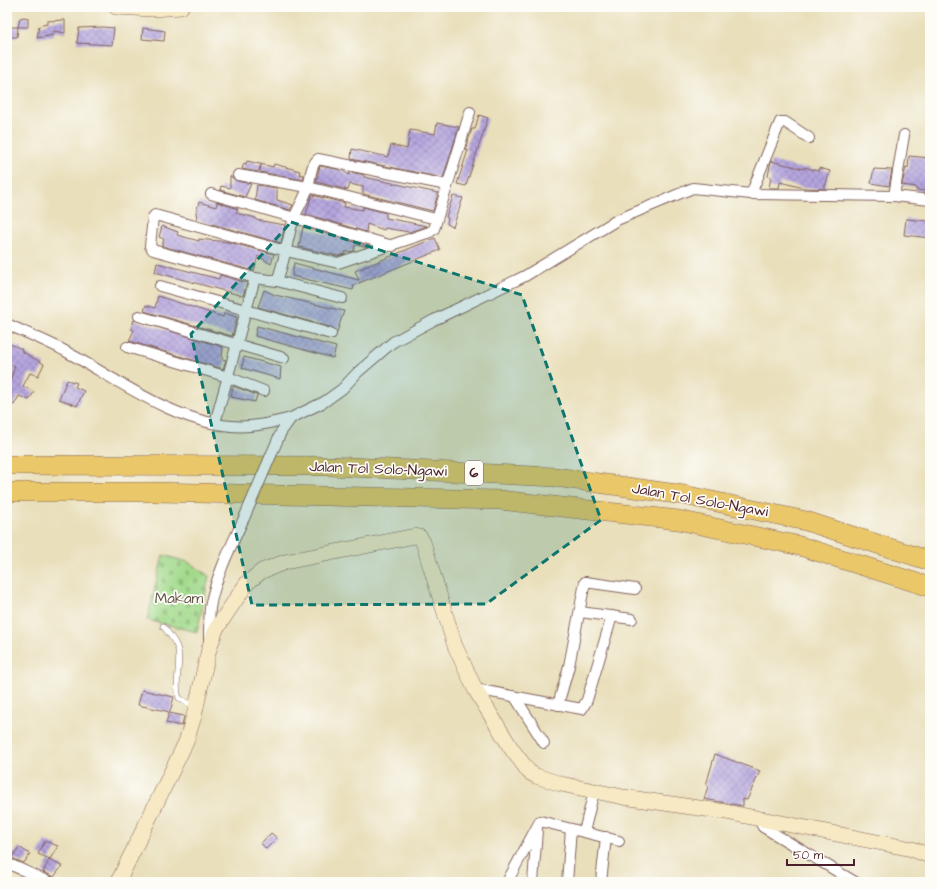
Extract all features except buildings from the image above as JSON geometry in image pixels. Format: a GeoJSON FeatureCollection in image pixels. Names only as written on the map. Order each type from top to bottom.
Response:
{"type":"FeatureCollection","features":[{"type":"Feature","properties":{"kind":"highway","name":"Jalan Tol Solo–Ngawi"},"geometry":{"type":"LineString","coordinates":[[7,466],[330,466],[555,477],[684,495],[806,521],[930,561]]}},
{"type":"Feature","properties":{"kind":"highway","name":"Jalan Tol Solo–Ngawi"},"geometry":{"type":"LineString","coordinates":[[7,492],[164,492],[500,500],[678,520],[800,546],[930,587]]}},
{"type":"Feature","properties":{"kind":"street"},"geometry":{"type":"LineString","coordinates":[[116,7],[152,9],[181,7]]}},
{"type":"Feature","properties":{"kind":"street"},"geometry":{"type":"LineString","coordinates":[[342,298],[277,280],[255,278],[153,250],[150,246],[154,216],[286,251],[342,263],[432,231],[470,112]]}},
{"type":"Feature","properties":{"kind":"street"},"geometry":{"type":"LineString","coordinates":[[751,194],[780,122],[785,122],[809,138]]}},
{"type":"Feature","properties":{"kind":"street"},"geometry":{"type":"LineString","coordinates":[[894,196],[904,135]]}},
{"type":"Feature","properties":{"kind":"street"},"geometry":{"type":"LineString","coordinates":[[277,280],[294,218],[308,188],[313,165],[318,159],[447,185]]}},
{"type":"Feature","properties":{"kind":"street"},"geometry":{"type":"LineString","coordinates":[[238,175],[308,188],[436,219]]}},
{"type":"Feature","properties":{"kind":"street"},"geometry":{"type":"LineString","coordinates":[[7,324],[64,350],[141,394],[176,411],[215,423],[242,426],[267,424],[291,418],[324,402],[342,389],[358,372],[393,342],[434,320],[525,276],[618,220],[693,188],[751,194],[894,196],[930,200]]}},
{"type":"Feature","properties":{"kind":"street"},"geometry":{"type":"LineString","coordinates":[[211,194],[393,246]]}},
{"type":"Feature","properties":{"kind":"street"},"geometry":{"type":"LineString","coordinates":[[215,423],[255,278]]}},
{"type":"Feature","properties":{"kind":"street"},"geometry":{"type":"LineString","coordinates":[[160,286],[331,334]]}},
{"type":"Feature","properties":{"kind":"street"},"geometry":{"type":"LineString","coordinates":[[139,316],[284,358]]}},
{"type":"Feature","properties":{"kind":"street"},"geometry":{"type":"LineString","coordinates":[[127,348],[228,377],[264,391]]}},
{"type":"Feature","properties":{"kind":"street"},"geometry":{"type":"LineString","coordinates":[[209,649],[212,601],[228,555],[281,432],[291,418]]}},
{"type":"Feature","properties":{"kind":"street"},"geometry":{"type":"LineString","coordinates":[[118,882],[186,742],[196,708],[209,649],[216,629],[242,590],[262,571],[285,562],[414,536],[420,537],[423,542],[455,646],[475,689],[511,748],[529,772],[556,782],[594,791],[623,797],[758,818],[912,849],[930,856]]}},
{"type":"Feature","properties":{"kind":"street"},"geometry":{"type":"LineString","coordinates":[[558,705],[569,666],[585,582],[635,589]]}},
{"type":"Feature","properties":{"kind":"street"},"geometry":{"type":"LineString","coordinates":[[580,612],[632,619]]}},
{"type":"Feature","properties":{"kind":"street"},"geometry":{"type":"LineString","coordinates":[[475,689],[582,709],[585,705],[612,616]]}},
{"type":"Feature","properties":{"kind":"street"},"geometry":{"type":"LineString","coordinates":[[514,697],[544,743]]}},
{"type":"Feature","properties":{"kind":"street"},"geometry":{"type":"LineString","coordinates":[[584,832],[594,791]]}},
{"type":"Feature","properties":{"kind":"street"},"geometry":{"type":"LineString","coordinates":[[758,818],[763,827],[855,882]]}},
{"type":"Feature","properties":{"kind":"street"},"geometry":{"type":"LineString","coordinates":[[508,882],[540,821],[618,841]]}},
{"type":"Feature","properties":{"kind":"street"},"geometry":{"type":"LineString","coordinates":[[533,882],[537,826]]}},
{"type":"Feature","properties":{"kind":"street"},"geometry":{"type":"LineString","coordinates":[[567,882],[572,829]]}},
{"type":"Feature","properties":{"kind":"street"},"geometry":{"type":"LineString","coordinates":[[601,882],[606,837]]}},
{"type":"Feature","properties":{"kind":"street"},"geometry":{"type":"LineString","coordinates":[[7,863],[34,879],[49,882]]}},
{"type":"Feature","properties":{"kind":"lane"},"geometry":{"type":"LineString","coordinates":[[163,626],[175,642],[178,650],[176,681],[179,698],[196,708]]}},
{"type":"Feature","properties":{"kind":"highlighted area"},"geometry":{"type":"Polygon","coordinates":[[[291,222],[522,295],[601,520],[486,604],[252,605],[191,334],[291,222]]]}},
{"type":"Feature","properties":{"kind":"green space","name":"Makam"},"geometry":{"type":"Polygon","coordinates":[[[163,555],[188,562],[209,576],[197,632],[147,620],[163,555]]]}}]}
